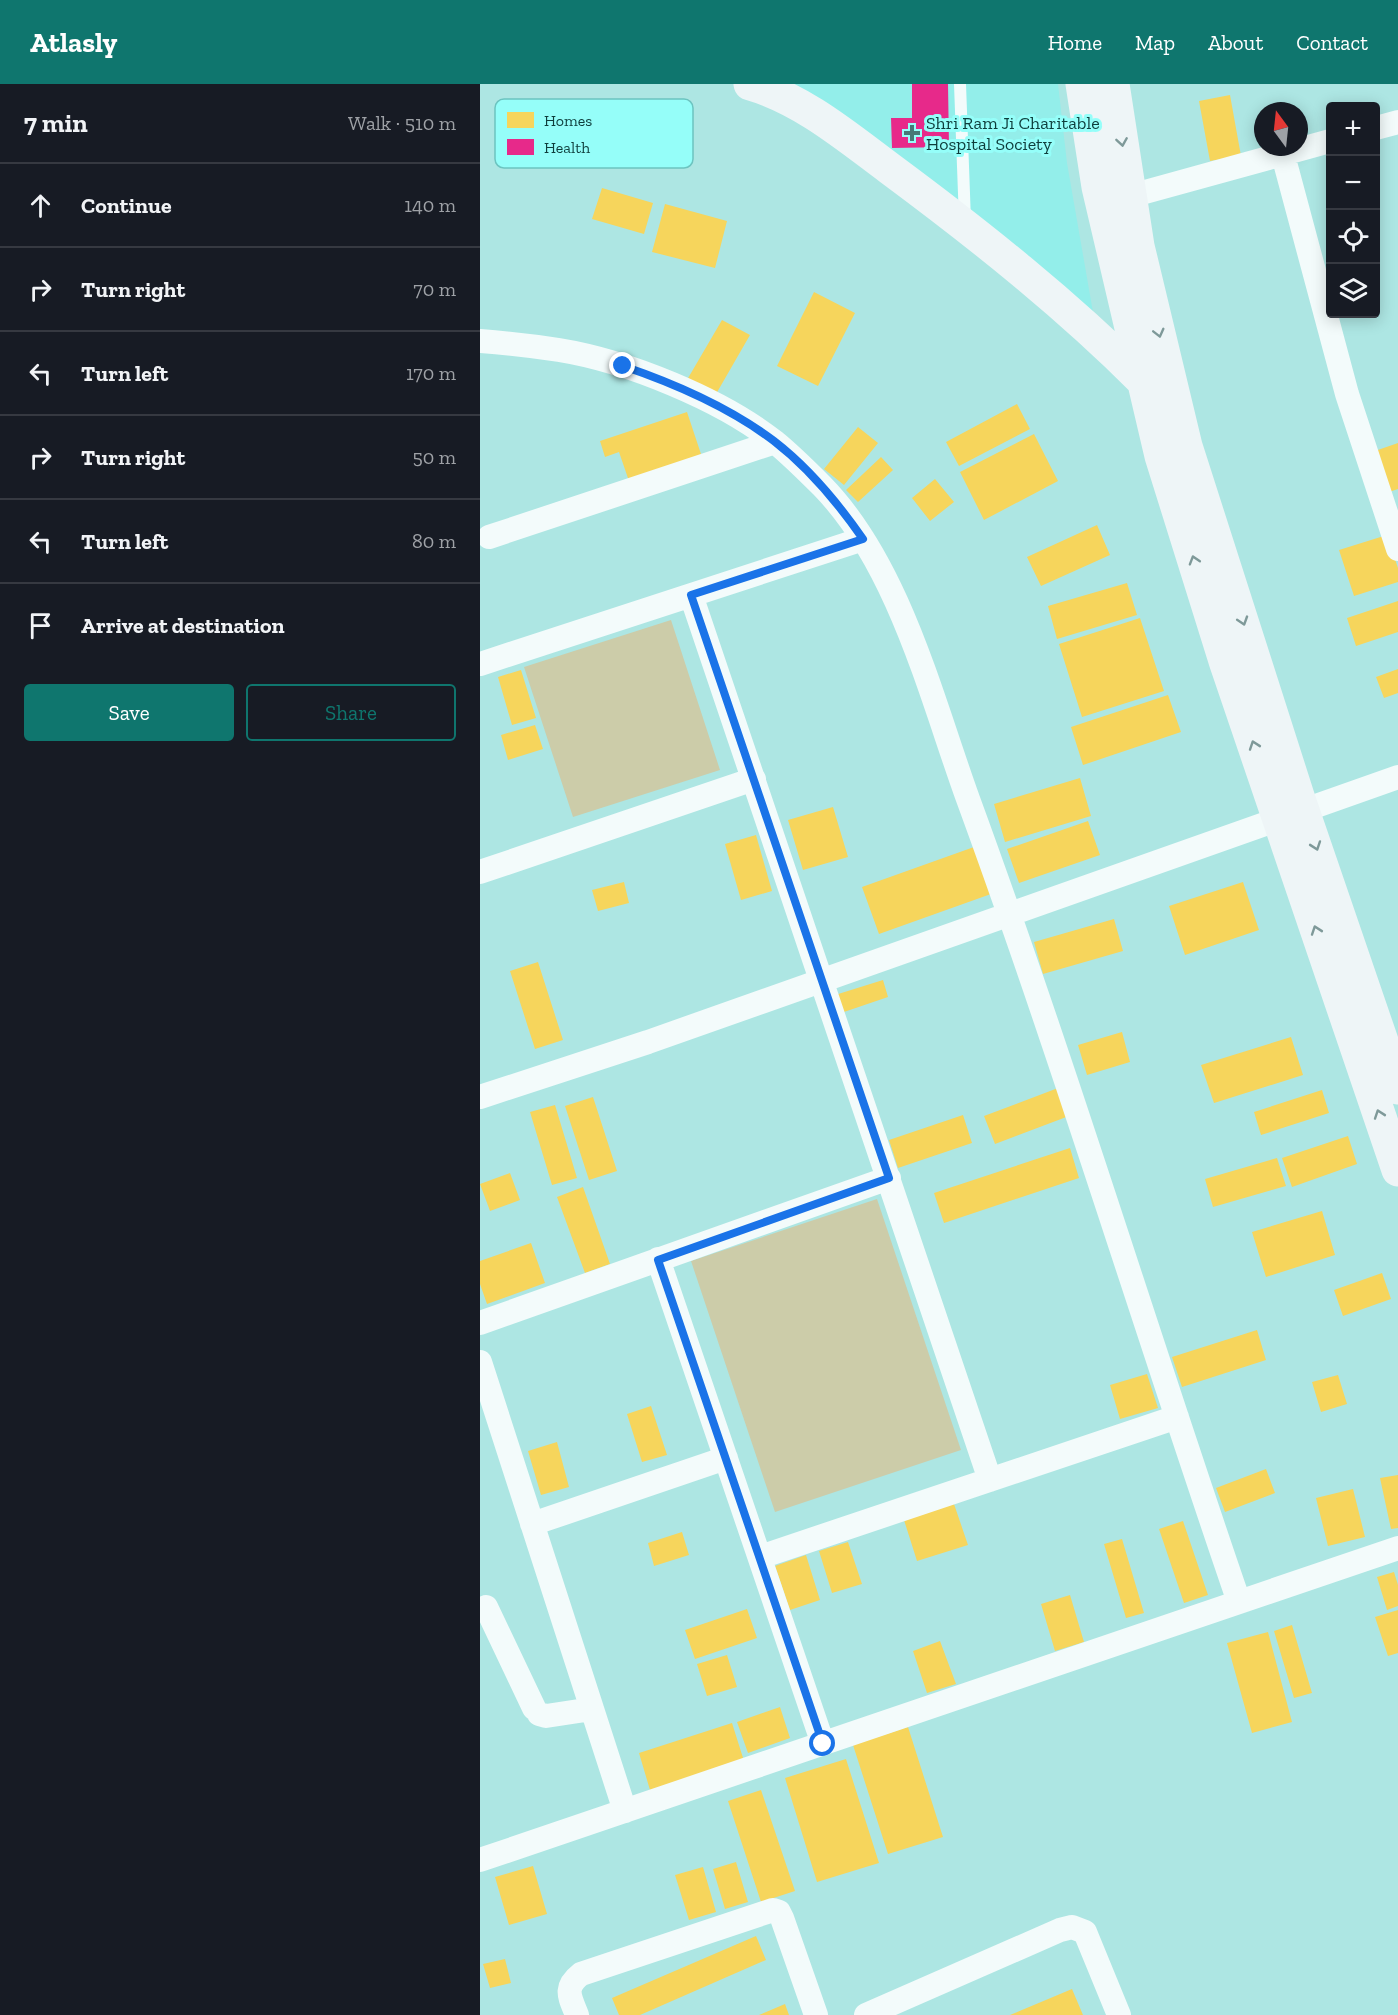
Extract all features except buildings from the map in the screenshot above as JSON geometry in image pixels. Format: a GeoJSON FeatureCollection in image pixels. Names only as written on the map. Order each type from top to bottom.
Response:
{"type":"FeatureCollection","features":[{"type":"Feature","properties":{"kind":"street"},"geometry":{"type":"LineString","coordinates":[[1082,84],[1116,200],[1138,246],[1186,446],[1291,813],[1398,1170]]}},
{"type":"Feature","properties":{"kind":"street"},"geometry":{"type":"LineString","coordinates":[[1113,84],[1116,200],[1143,381],[1165,466],[1226,664],[1291,813],[1398,1088]]}},
{"type":"Feature","properties":{"kind":"street"},"geometry":{"type":"LineString","coordinates":[[760,85],[811,112],[966,225],[1030,277],[1113,351],[1178,414]]}},
{"type":"Feature","properties":{"kind":"street"},"geometry":{"type":"LineString","coordinates":[[1380,127],[1398,122]]}},
{"type":"Feature","properties":{"kind":"street"},"geometry":{"type":"LineString","coordinates":[[1308,148],[1326,142]]}},
{"type":"Feature","properties":{"kind":"street"},"geometry":{"type":"LineString","coordinates":[[1116,200],[1279,156]]}},
{"type":"Feature","properties":{"kind":"street"},"geometry":{"type":"LineString","coordinates":[[1283,156],[1347,394],[1398,549]]}},
{"type":"Feature","properties":{"kind":"street"},"geometry":{"type":"LineString","coordinates":[[480,341],[562,350],[648,375],[730,412],[775,442],[823,487],[863,539],[896,603],[919,661],[1010,913],[1239,1602]]}},
{"type":"Feature","properties":{"kind":"street"},"geometry":{"type":"LineString","coordinates":[[489,537],[775,442]]}},
{"type":"Feature","properties":{"kind":"street"},"geometry":{"type":"LineString","coordinates":[[480,664],[863,539]]}},
{"type":"Feature","properties":{"kind":"street"},"geometry":{"type":"LineString","coordinates":[[691,595],[990,1480]]}},
{"type":"Feature","properties":{"kind":"street"},"geometry":{"type":"LineString","coordinates":[[480,1097],[648,1042],[1398,777]]}},
{"type":"Feature","properties":{"kind":"street"},"geometry":{"type":"LineString","coordinates":[[480,872],[754,779]]}},
{"type":"Feature","properties":{"kind":"street"},"geometry":{"type":"LineString","coordinates":[[480,1323],[889,1178]]}},
{"type":"Feature","properties":{"kind":"street"},"geometry":{"type":"LineString","coordinates":[[658,1260],[823,1744]]}},
{"type":"Feature","properties":{"kind":"street"},"geometry":{"type":"LineString","coordinates":[[480,1362],[625,1811]]}},
{"type":"Feature","properties":{"kind":"street"},"geometry":{"type":"LineString","coordinates":[[760,1557],[1177,1417]]}},
{"type":"Feature","properties":{"kind":"street"},"geometry":{"type":"LineString","coordinates":[[532,1524],[726,1458]]}},
{"type":"Feature","properties":{"kind":"street"},"geometry":{"type":"LineString","coordinates":[[480,1860],[1398,1548]]}},
{"type":"Feature","properties":{"kind":"street"},"geometry":{"type":"LineString","coordinates":[[486,1607],[537,1711],[546,1716],[592,1709]]}},
{"type":"Feature","properties":{"kind":"street"},"geometry":{"type":"LineString","coordinates":[[577,2015],[569,1990],[572,1981],[581,1974],[772,1910],[779,1912],[782,1918],[816,2015]]}},
{"type":"Feature","properties":{"kind":"street"},"geometry":{"type":"LineString","coordinates":[[869,2014],[1060,1930],[1072,1927],[1085,1932],[1088,1937],[1119,2015]]}},
{"type":"Feature","properties":{"kind":"lane"},"geometry":{"type":"LineString","coordinates":[[960,84],[966,225]]}},
{"type":"Feature","properties":{"kind":"shaded area"},"geometry":{"type":"Polygon","coordinates":[[[790,84],[1058,84],[1067,163],[1094,318],[790,84]]]}},
{"type":"Feature","properties":{"kind":"green space"},"geometry":{"type":"Polygon","coordinates":[[[671,620],[720,770],[573,817],[524,667],[671,620]]]}},
{"type":"Feature","properties":{"kind":"green space"},"geometry":{"type":"Polygon","coordinates":[[[877,1199],[961,1450],[775,1512],[691,1261],[877,1199]]]}},
{"type":"Feature","properties":{"kind":"place","name":"Shri Ram Ji Charitable Hospital Society"},"geometry":{"type":"Point","coordinates":[912,133]}},
{"type":"Feature","properties":{"kind":"route"},"geometry":{"type":"LineString","coordinates":[[623,366],[657,378],[730,412],[775,442],[823,487],[863,539],[691,595],[889,1178],[658,1260],[823,1744]]}}]}
